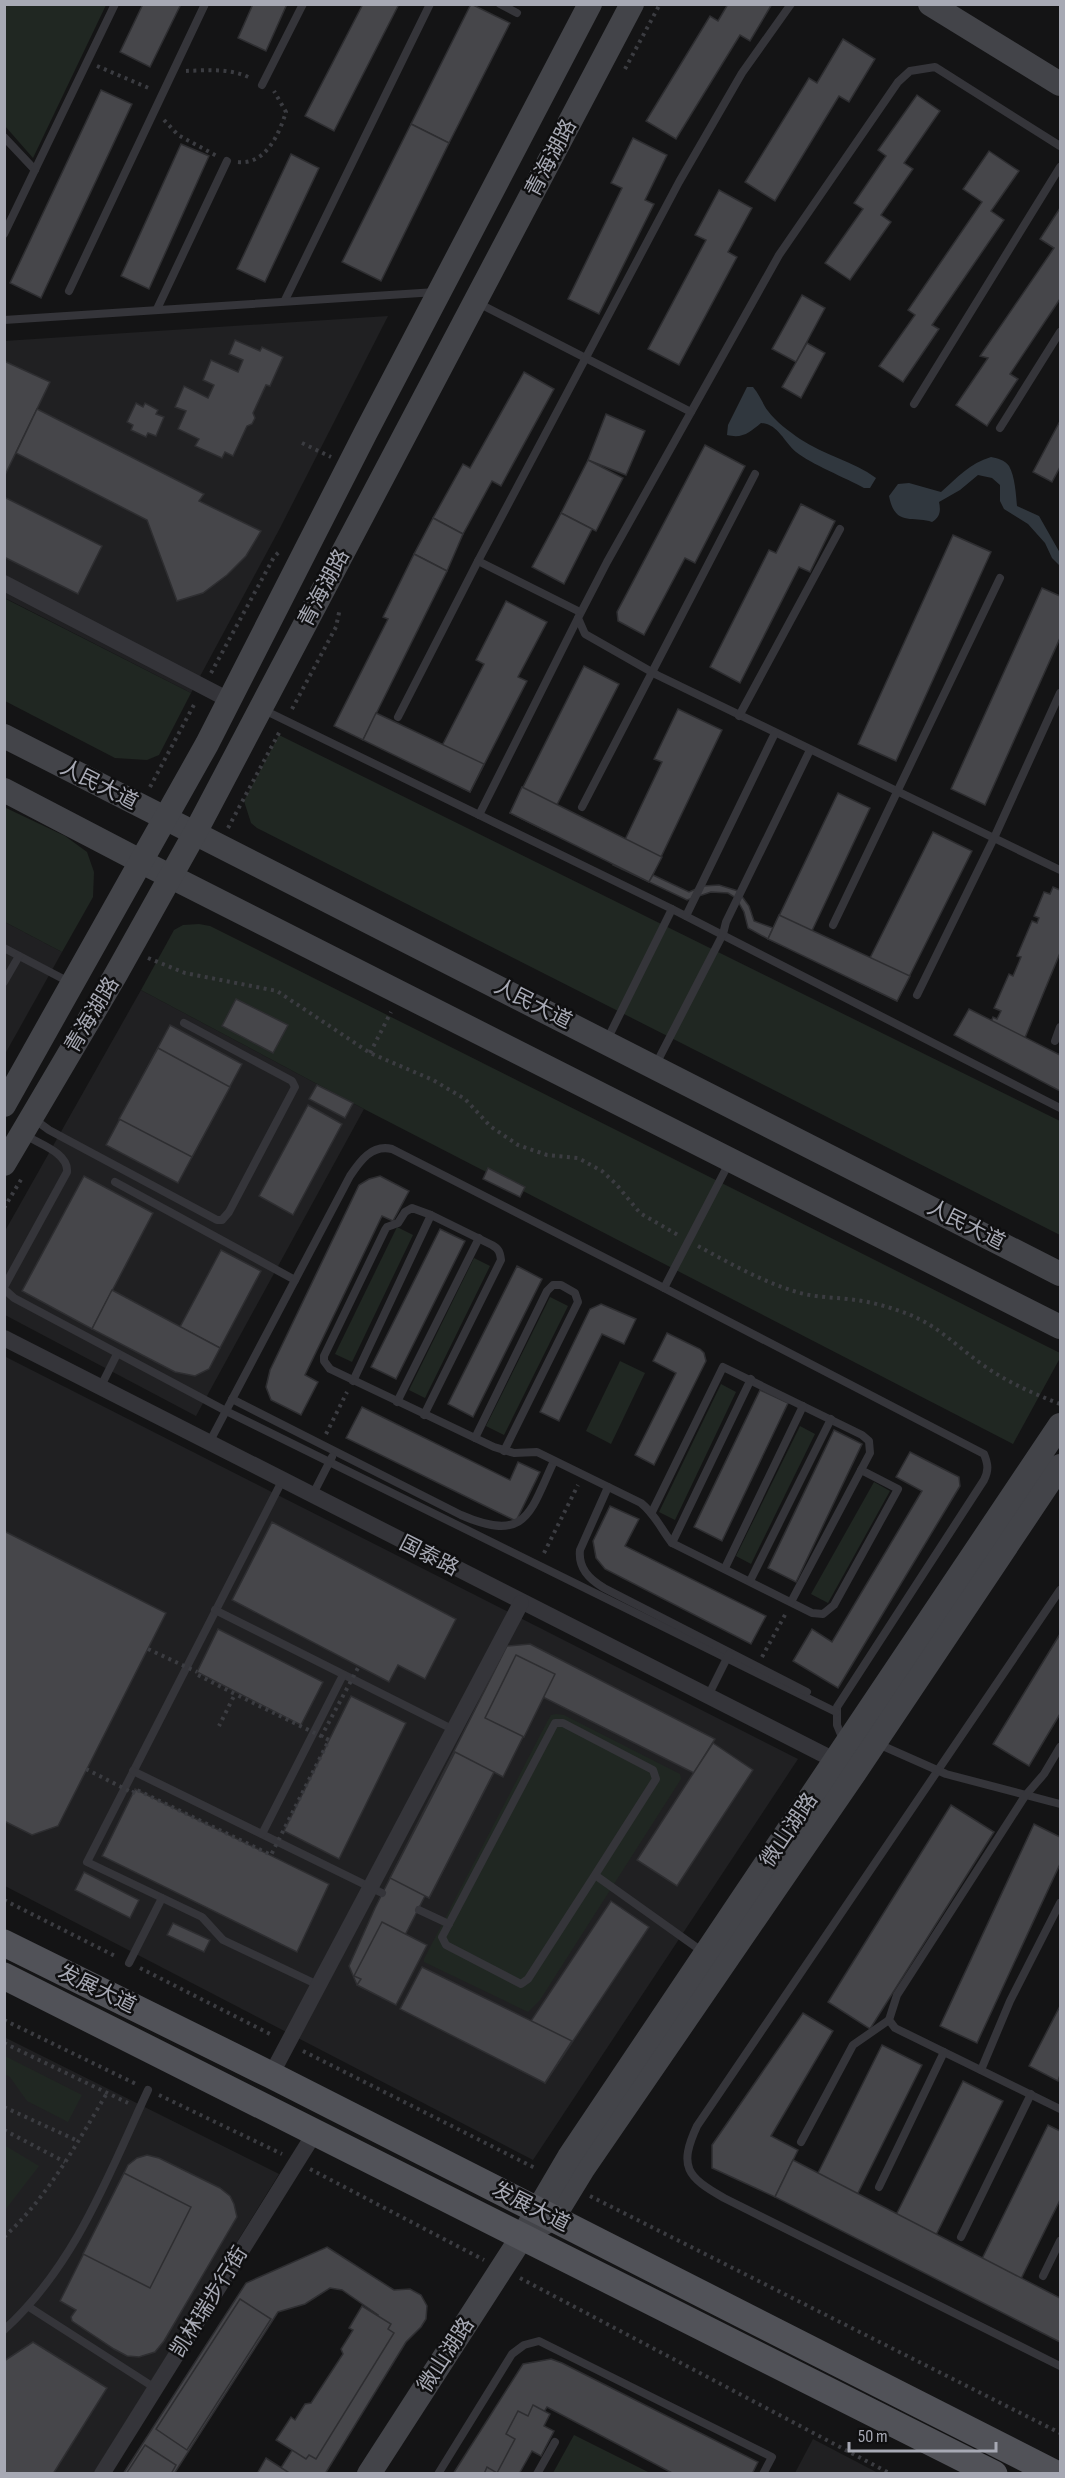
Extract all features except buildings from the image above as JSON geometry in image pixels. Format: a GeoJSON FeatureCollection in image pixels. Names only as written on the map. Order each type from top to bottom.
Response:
{"type":"FeatureCollection","features":[{"type":"Feature","properties":{"kind":"main road","name":"青海湖路"},"geometry":{"type":"LineString","coordinates":[[4,1105],[166,819],[230,700],[590,4]]}},
{"type":"Feature","properties":{"kind":"main road","name":"青海湖路"},"geometry":{"type":"LineString","coordinates":[[4,1164],[195,833],[632,4]]}},
{"type":"Feature","properties":{"kind":"main road"},"geometry":{"type":"LineString","coordinates":[[930,4],[1060,84]]}},
{"type":"Feature","properties":{"kind":"main road","name":"人民大道"},"geometry":{"type":"LineString","coordinates":[[4,736],[1060,1274]]}},
{"type":"Feature","properties":{"kind":"main road"},"geometry":{"type":"LineString","coordinates":[[4,790],[1060,1327]]}},
{"type":"Feature","properties":{"kind":"main road","name":"微山湖路"},"geometry":{"type":"LineString","coordinates":[[563,2182],[853,1750],[1060,1425]]}},
{"type":"Feature","properties":{"kind":"main road","name":"微山湖路"},"geometry":{"type":"LineString","coordinates":[[369,2474],[522,2237],[545,2214],[706,1954],[1060,1466]]}},
{"type":"Feature","properties":{"kind":"main road","name":"发展大道"},"geometry":{"type":"LineString","coordinates":[[4,1943],[271,2075],[1056,2474]]}},
{"type":"Feature","properties":{"kind":"main road","name":"发展大道"},"geometry":{"type":"LineString","coordinates":[[4,1976],[994,2474]]}},
{"type":"Feature","properties":{"kind":"street"},"geometry":{"type":"LineString","coordinates":[[4,584],[230,700]]}},
{"type":"Feature","properties":{"kind":"street","name":"国泰路"},"geometry":{"type":"LineString","coordinates":[[4,1338],[312,1497],[708,1696],[853,1750]]}},
{"type":"Feature","properties":{"kind":"street"},"geometry":{"type":"LineString","coordinates":[[271,2075],[318,1985],[376,1890],[454,1730],[521,1603]]}},
{"type":"Feature","properties":{"kind":"street","name":"凯林瑞步行街"},"geometry":{"type":"LineString","coordinates":[[102,2474],[316,2131]]}},
{"type":"Feature","properties":{"kind":"lane"},"geometry":{"type":"LineString","coordinates":[[4,234],[115,4]]}},
{"type":"Feature","properties":{"kind":"lane"},"geometry":{"type":"LineString","coordinates":[[69,291],[206,4]]}},
{"type":"Feature","properties":{"kind":"lane"},"geometry":{"type":"LineString","coordinates":[[262,85],[303,4]]}},
{"type":"Feature","properties":{"kind":"lane"},"geometry":{"type":"LineString","coordinates":[[285,300],[430,4]]}},
{"type":"Feature","properties":{"kind":"lane"},"geometry":{"type":"LineString","coordinates":[[501,4],[518,13]]}},
{"type":"Feature","properties":{"kind":"lane"},"geometry":{"type":"LineString","coordinates":[[398,717],[679,182],[742,73],[791,4]]}},
{"type":"Feature","properties":{"kind":"lane"},"geometry":{"type":"LineString","coordinates":[[479,815],[579,615],[779,255],[898,82],[910,71],[935,67],[1060,146]]}},
{"type":"Feature","properties":{"kind":"lane"},"geometry":{"type":"LineString","coordinates":[[4,137],[35,170]]}},
{"type":"Feature","properties":{"kind":"lane"},"geometry":{"type":"LineString","coordinates":[[157,309],[227,161]]}},
{"type":"Feature","properties":{"kind":"lane"},"geometry":{"type":"LineString","coordinates":[[914,404],[1060,167]]}},
{"type":"Feature","properties":{"kind":"lane"},"geometry":{"type":"LineString","coordinates":[[4,320],[440,291]]}},
{"type":"Feature","properties":{"kind":"lane"},"geometry":{"type":"LineString","coordinates":[[475,302],[691,412]]}},
{"type":"Feature","properties":{"kind":"lane"},"geometry":{"type":"LineString","coordinates":[[1000,428],[1060,332]]}},
{"type":"Feature","properties":{"kind":"lane"},"geometry":{"type":"LineString","coordinates":[[582,807],[756,474]]}},
{"type":"Feature","properties":{"kind":"lane"},"geometry":{"type":"LineString","coordinates":[[740,716],[840,529]]}},
{"type":"Feature","properties":{"kind":"lane"},"geometry":{"type":"LineString","coordinates":[[478,561],[579,615],[585,634],[652,672],[1060,870]]}},
{"type":"Feature","properties":{"kind":"lane"},"geometry":{"type":"LineString","coordinates":[[833,926],[1000,578]]}},
{"type":"Feature","properties":{"kind":"lane"},"geometry":{"type":"LineString","coordinates":[[917,995],[994,838],[1060,693]]}},
{"type":"Feature","properties":{"kind":"lane"},"geometry":{"type":"LineString","coordinates":[[261,708],[723,934],[1060,1108]]}},
{"type":"Feature","properties":{"kind":"lane"},"geometry":{"type":"LineString","coordinates":[[686,916],[775,733]]}},
{"type":"Feature","properties":{"kind":"lane"},"geometry":{"type":"LineString","coordinates":[[654,1067],[723,934],[726,922],[810,750]]}},
{"type":"Feature","properties":{"kind":"lane"},"geometry":{"type":"LineString","coordinates":[[606,1042],[672,909]]}},
{"type":"Feature","properties":{"kind":"lane"},"geometry":{"type":"LineString","coordinates":[[4,948],[73,984]]}},
{"type":"Feature","properties":{"kind":"lane"},"geometry":{"type":"LineString","coordinates":[[4,982],[19,956]]}},
{"type":"Feature","properties":{"kind":"lane"},"geometry":{"type":"LineString","coordinates":[[27,1125],[49,1130],[217,1220],[222,1220],[229,1212],[295,1087],[292,1081],[184,1023]]}},
{"type":"Feature","properties":{"kind":"lane"},"geometry":{"type":"LineString","coordinates":[[1054,1041],[1060,1027]]}},
{"type":"Feature","properties":{"kind":"lane"},"geometry":{"type":"LineString","coordinates":[[27,1125],[63,1157],[68,1166],[67,1172],[4,1288],[14,1298],[226,1411],[538,1564],[728,1654],[758,1665],[837,1709]]}},
{"type":"Feature","properties":{"kind":"lane"},"geometry":{"type":"LineString","coordinates":[[208,1444],[359,1161],[371,1151],[384,1147],[664,1288],[984,1454],[988,1464],[984,1480],[837,1709],[837,1725],[853,1750],[938,1770],[1060,1804]]}},
{"type":"Feature","properties":{"kind":"lane"},"geometry":{"type":"LineString","coordinates":[[664,1288],[731,1160]]}},
{"type":"Feature","properties":{"kind":"lane"},"geometry":{"type":"LineString","coordinates":[[115,1182],[295,1280]]}},
{"type":"Feature","properties":{"kind":"lane"},"geometry":{"type":"LineString","coordinates":[[424,1415],[501,1260],[500,1252],[479,1238],[431,1215],[412,1209],[405,1212],[398,1223],[386,1228],[324,1356],[326,1365],[353,1381],[424,1415],[504,1451],[537,1452],[641,1503],[652,1512],[672,1543],[812,1613],[823,1614],[834,1605],[898,1489],[861,1470]]}},
{"type":"Feature","properties":{"kind":"lane"},"geometry":{"type":"LineString","coordinates":[[353,1381],[431,1215]]}},
{"type":"Feature","properties":{"kind":"lane"},"geometry":{"type":"LineString","coordinates":[[397,1402],[479,1238]]}},
{"type":"Feature","properties":{"kind":"lane"},"geometry":{"type":"LineString","coordinates":[[475,1438],[547,1291],[553,1285],[561,1286],[575,1293],[578,1302],[504,1451]]}},
{"type":"Feature","properties":{"kind":"lane"},"geometry":{"type":"LineString","coordinates":[[100,1388],[117,1353]]}},
{"type":"Feature","properties":{"kind":"lane"},"geometry":{"type":"LineString","coordinates":[[652,1512],[723,1366],[831,1419],[868,1441],[870,1453],[791,1602]]}},
{"type":"Feature","properties":{"kind":"lane"},"geometry":{"type":"LineString","coordinates":[[672,1543],[751,1379]]}},
{"type":"Feature","properties":{"kind":"lane"},"geometry":{"type":"LineString","coordinates":[[232,1399],[477,1522],[501,1526],[512,1525],[525,1518],[555,1461]]}},
{"type":"Feature","properties":{"kind":"lane"},"geometry":{"type":"LineString","coordinates":[[724,1568],[803,1406]]}},
{"type":"Feature","properties":{"kind":"lane"},"geometry":{"type":"LineString","coordinates":[[750,1581],[831,1419]]}},
{"type":"Feature","properties":{"kind":"lane"},"geometry":{"type":"LineString","coordinates":[[312,1497],[335,1451]]}},
{"type":"Feature","properties":{"kind":"lane"},"geometry":{"type":"LineString","coordinates":[[282,1481],[87,1862],[202,1917],[223,1940],[318,1985]]}},
{"type":"Feature","properties":{"kind":"lane"},"geometry":{"type":"LineString","coordinates":[[608,1487],[582,1540],[579,1559],[588,1576],[603,1588],[837,1709]]}},
{"type":"Feature","properties":{"kind":"lane"},"geometry":{"type":"LineString","coordinates":[[1060,1590],[697,2126],[687,2148],[687,2161],[692,2175],[703,2186],[1060,2366]]}},
{"type":"Feature","properties":{"kind":"lane"},"geometry":{"type":"LineString","coordinates":[[216,1610],[454,1730]]}},
{"type":"Feature","properties":{"kind":"lane"},"geometry":{"type":"LineString","coordinates":[[708,1696],[728,1654]]}},
{"type":"Feature","properties":{"kind":"lane"},"geometry":{"type":"LineString","coordinates":[[262,1834],[343,1675]]}},
{"type":"Feature","properties":{"kind":"lane"},"geometry":{"type":"LineString","coordinates":[[555,1723],[563,1724],[653,1770],[656,1779],[596,1875],[528,1978],[521,1984],[446,1945],[442,1937],[555,1723]]}},
{"type":"Feature","properties":{"kind":"lane"},"geometry":{"type":"LineString","coordinates":[[801,2142],[853,2045],[889,2020],[897,1995],[1025,1796],[1044,1774],[1060,1747]]}},
{"type":"Feature","properties":{"kind":"lane"},"geometry":{"type":"LineString","coordinates":[[134,1771],[376,1890]]}},
{"type":"Feature","properties":{"kind":"lane"},"geometry":{"type":"LineString","coordinates":[[596,1875],[706,1954]]}},
{"type":"Feature","properties":{"kind":"lane"},"geometry":{"type":"LineString","coordinates":[[129,1963],[162,1898]]}},
{"type":"Feature","properties":{"kind":"lane"},"geometry":{"type":"LineString","coordinates":[[981,2070],[1010,2001],[1060,1903]]}},
{"type":"Feature","properties":{"kind":"lane"},"geometry":{"type":"LineString","coordinates":[[419,1910],[449,1924]]}},
{"type":"Feature","properties":{"kind":"lane"},"geometry":{"type":"LineString","coordinates":[[889,2020],[895,2028],[1060,2109]]}},
{"type":"Feature","properties":{"kind":"lane"},"geometry":{"type":"LineString","coordinates":[[879,2187],[944,2052]]}},
{"type":"Feature","properties":{"kind":"lane"},"geometry":{"type":"LineString","coordinates":[[4,2330],[29,2307],[55,2275],[81,2232],[148,2090]]}},
{"type":"Feature","properties":{"kind":"lane"},"geometry":{"type":"LineString","coordinates":[[961,2237],[1030,2094]]}},
{"type":"Feature","properties":{"kind":"lane"},"geometry":{"type":"LineString","coordinates":[[1043,2276],[1060,2241]]}},
{"type":"Feature","properties":{"kind":"lane"},"geometry":{"type":"LineString","coordinates":[[29,2307],[155,2388]]}},
{"type":"Feature","properties":{"kind":"lane"},"geometry":{"type":"LineString","coordinates":[[438,2474],[512,2354],[524,2345],[539,2341],[772,2457],[763,2474]]}},
{"type":"Feature","properties":{"kind":"lane"},"geometry":{"type":"LineString","coordinates":[[537,2474],[555,2442]]}},
{"type":"Feature","properties":{"kind":"path"},"geometry":{"type":"LineString","coordinates":[[88,61],[162,94]]}},
{"type":"Feature","properties":{"kind":"path"},"geometry":{"type":"LineString","coordinates":[[155,109],[178,135],[227,161],[243,163],[264,154],[279,133],[286,112],[276,92],[244,74],[207,70],[173,72]]}},
{"type":"Feature","properties":{"kind":"path"},"geometry":{"type":"LineString","coordinates":[[302,443],[334,458]]}},
{"type":"Feature","properties":{"kind":"path"},"geometry":{"type":"LineString","coordinates":[[148,958],[185,973],[277,991],[370,1053],[448,1088],[477,1109],[490,1126],[518,1145],[547,1155],[578,1158],[602,1171],[640,1213],[659,1226],[751,1273],[796,1292],[818,1297],[857,1300],[907,1314],[929,1324],[1013,1385],[1060,1404]]}},
{"type":"Feature","properties":{"kind":"path"},"geometry":{"type":"LineString","coordinates":[[370,1053],[401,992]]}},
{"type":"Feature","properties":{"kind":"path"},"geometry":{"type":"LineString","coordinates":[[321,1444],[353,1381]]}},
{"type":"Feature","properties":{"kind":"path"},"geometry":{"type":"LineString","coordinates":[[538,1564],[583,1474]]}},
{"type":"Feature","properties":{"kind":"path"},"geometry":{"type":"LineString","coordinates":[[758,1665],[791,1602]]}},
{"type":"Feature","properties":{"kind":"path"},"geometry":{"type":"LineString","coordinates":[[86,1769],[132,1793],[135,1789],[271,1856],[329,1740],[148,1649]]}},
{"type":"Feature","properties":{"kind":"path"},"geometry":{"type":"LineString","coordinates":[[321,1737],[359,1666]]}},
{"type":"Feature","properties":{"kind":"path"},"geometry":{"type":"LineString","coordinates":[[219,1726],[235,1694]]}},
{"type":"Feature","properties":{"kind":"path"},"geometry":{"type":"LineString","coordinates":[[4,1900],[1060,2433]]}},
{"type":"Feature","properties":{"kind":"path"},"geometry":{"type":"LineString","coordinates":[[4,2020],[296,2162],[891,2474]]}},
{"type":"Feature","properties":{"kind":"path"},"geometry":{"type":"LineString","coordinates":[[4,2043],[139,2109]]}},
{"type":"Feature","properties":{"kind":"path"},"geometry":{"type":"LineString","coordinates":[[4,2237],[38,2201],[108,2093]]}},
{"type":"Feature","properties":{"kind":"path"},"geometry":{"type":"LineString","coordinates":[[4,2107],[78,2141]]}},
{"type":"Feature","properties":{"kind":"path"},"geometry":{"type":"LineString","coordinates":[[4,2130],[65,2162]]}},
{"type":"Feature","properties":{"kind":"shaded area"},"geometry":{"type":"Polygon","coordinates":[[[5,4],[106,5],[33,158],[5,126],[5,4]]]}},
{"type":"Feature","properties":{"kind":"shaded area"},"geometry":{"type":"Polygon","coordinates":[[[388,316],[280,528],[191,693],[5,598],[4,341],[388,316]]]}},
{"type":"Feature","properties":{"kind":"shaded area"},"geometry":{"type":"Polygon","coordinates":[[[747,387],[753,387],[771,415],[800,439],[876,478],[870,488],[864,488],[802,457],[776,430],[767,424],[761,423],[742,435],[727,435],[728,425],[747,387]]]}},
{"type":"Feature","properties":{"kind":"shaded area"},"geometry":{"type":"Polygon","coordinates":[[[991,457],[1009,466],[1014,480],[1017,506],[1039,516],[1060,553],[1060,566],[1052,558],[1045,543],[1028,524],[1004,509],[1000,501],[1000,485],[992,478],[978,475],[960,490],[939,502],[939,514],[932,522],[900,516],[892,506],[889,496],[898,484],[909,483],[941,492],[970,467],[991,457]]]}},
{"type":"Feature","properties":{"kind":"shaded area"},"geometry":{"type":"Polygon","coordinates":[[[4,598],[191,693],[159,755],[147,760],[115,758],[5,701],[4,598]]]}},
{"type":"Feature","properties":{"kind":"shaded area"},"geometry":{"type":"Polygon","coordinates":[[[279,735],[1060,1121],[1060,1235],[257,828],[251,823],[244,801],[279,735]]]}},
{"type":"Feature","properties":{"kind":"shaded area"},"geometry":{"type":"Polygon","coordinates":[[[4,807],[65,836],[87,852],[94,872],[93,897],[62,952],[5,922],[4,807]]]}},
{"type":"Feature","properties":{"kind":"shaded area"},"geometry":{"type":"Polygon","coordinates":[[[5,922],[62,952],[5,1054],[5,922]]]}},
{"type":"Feature","properties":{"kind":"shaded area"},"geometry":{"type":"Polygon","coordinates":[[[183,925],[210,926],[1060,1353],[1060,1358],[1013,1444],[364,1109],[141,990],[174,930],[183,925]]]}},
{"type":"Feature","properties":{"kind":"shaded area"},"geometry":{"type":"Polygon","coordinates":[[[141,990],[364,1109],[196,1416],[5,1315],[5,1231],[141,990]]]}},
{"type":"Feature","properties":{"kind":"shaded area"},"geometry":{"type":"Polygon","coordinates":[[[397,1227],[413,1235],[352,1362],[335,1354],[397,1227]]]}},
{"type":"Feature","properties":{"kind":"shaded area"},"geometry":{"type":"Polygon","coordinates":[[[474,1258],[490,1266],[425,1398],[409,1390],[474,1258]]]}},
{"type":"Feature","properties":{"kind":"shaded area"},"geometry":{"type":"Polygon","coordinates":[[[550,1297],[568,1306],[504,1435],[486,1426],[550,1297]]]}},
{"type":"Feature","properties":{"kind":"shaded area"},"geometry":{"type":"Polygon","coordinates":[[[4,1356],[798,1759],[533,2160],[5,1886],[4,1356]]]}},
{"type":"Feature","properties":{"kind":"shaded area"},"geometry":{"type":"Polygon","coordinates":[[[620,1361],[645,1373],[611,1444],[586,1431],[620,1361]]]}},
{"type":"Feature","properties":{"kind":"shaded area"},"geometry":{"type":"Polygon","coordinates":[[[721,1384],[736,1392],[675,1520],[659,1512],[721,1384]]]}},
{"type":"Feature","properties":{"kind":"shaded area"},"geometry":{"type":"Polygon","coordinates":[[[800,1426],[815,1434],[751,1564],[736,1556],[800,1426]]]}},
{"type":"Feature","properties":{"kind":"shaded area"},"geometry":{"type":"Polygon","coordinates":[[[874,1482],[890,1491],[828,1603],[811,1594],[874,1482]]]}},
{"type":"Feature","properties":{"kind":"shaded area"},"geometry":{"type":"Polygon","coordinates":[[[551,1715],[564,1715],[680,1774],[681,1779],[540,2000],[528,2012],[424,1962],[424,1959],[547,1722],[551,1715]]]}},
{"type":"Feature","properties":{"kind":"shaded area"},"geometry":{"type":"Polygon","coordinates":[[[4,2037],[279,2174],[94,2473],[5,2473],[4,2037]]]}},
{"type":"Feature","properties":{"kind":"shaded area"},"geometry":{"type":"Polygon","coordinates":[[[5,2056],[82,2095],[68,2122],[27,2101],[10,2077],[5,2074],[5,2056]]]}},
{"type":"Feature","properties":{"kind":"shaded area"},"geometry":{"type":"Polygon","coordinates":[[[4,2145],[39,2166],[5,2210],[4,2210],[4,2145]]]}},
{"type":"Feature","properties":{"kind":"shaded area"},"geometry":{"type":"Polygon","coordinates":[[[574,2435],[650,2473],[553,2473],[574,2435]]]}},
{"type":"Feature","properties":{"kind":"shaded area"},"geometry":{"type":"Polygon","coordinates":[[[813,2439],[878,2473],[795,2473],[813,2439]]]}}]}
